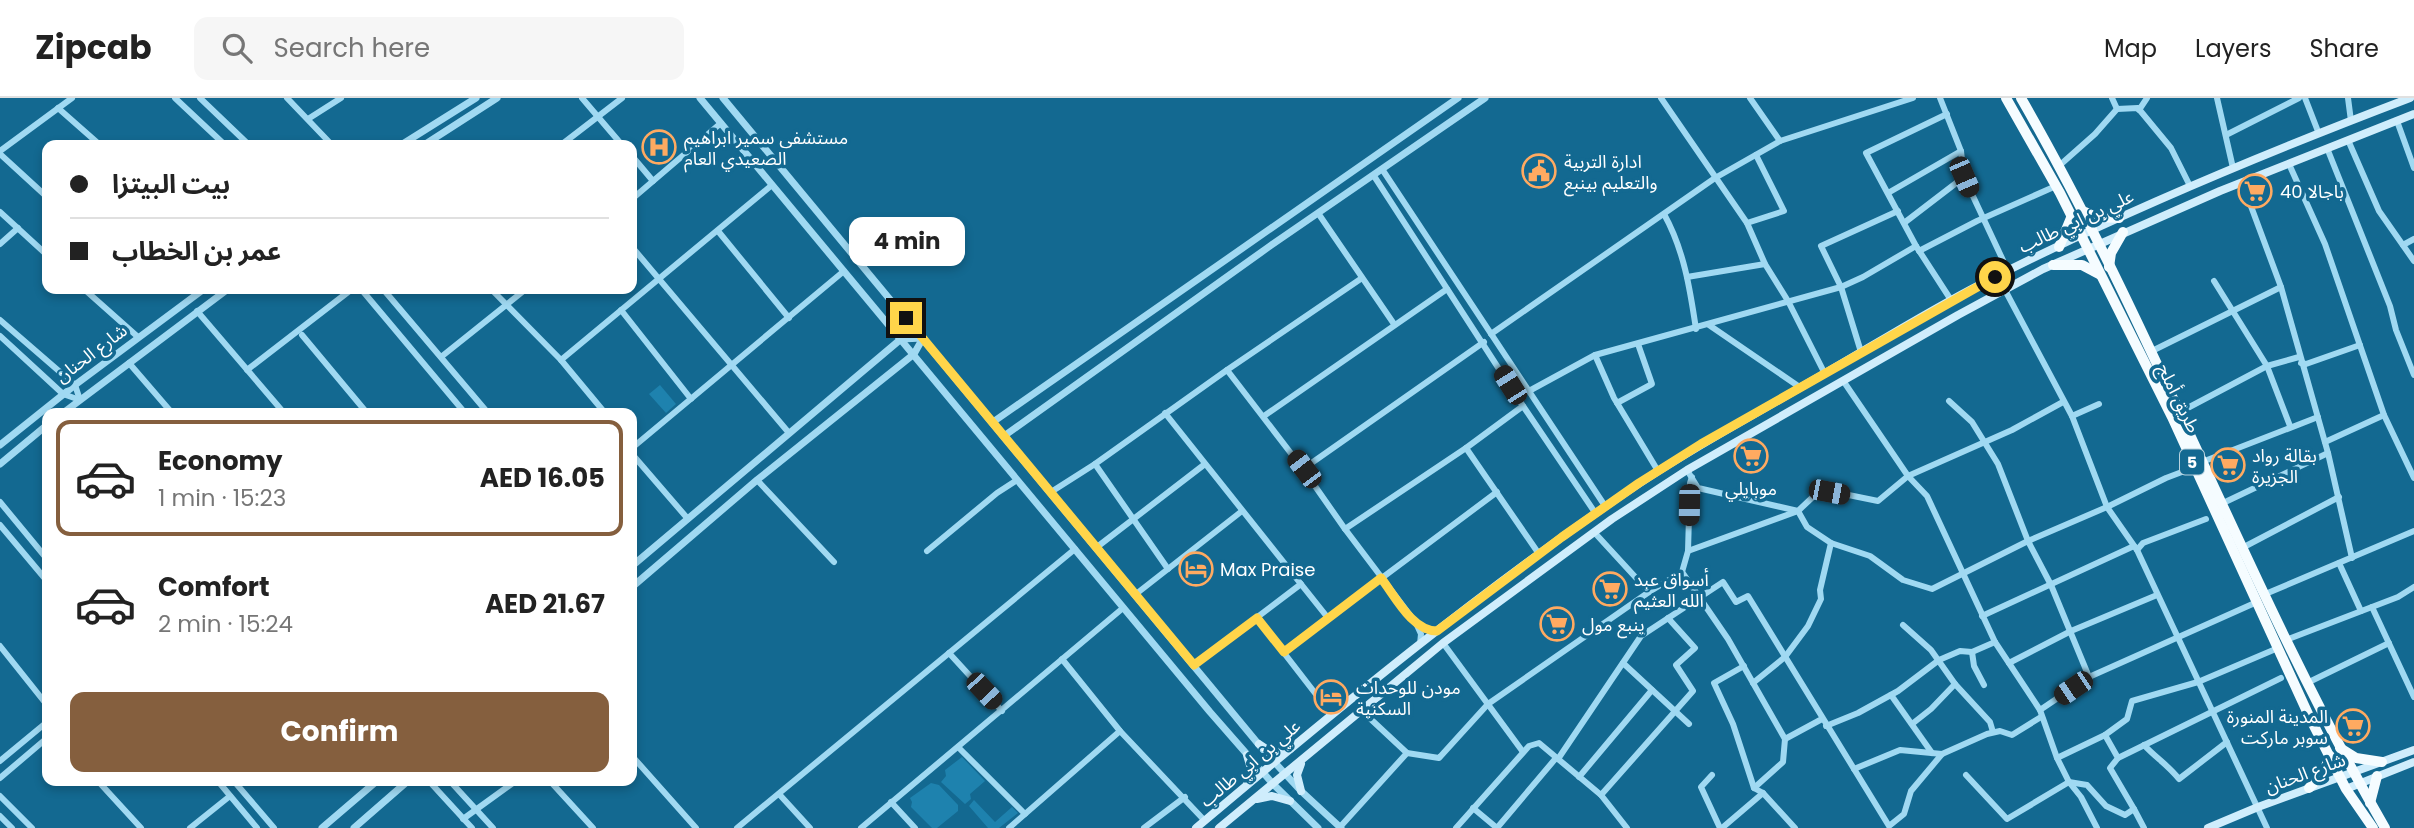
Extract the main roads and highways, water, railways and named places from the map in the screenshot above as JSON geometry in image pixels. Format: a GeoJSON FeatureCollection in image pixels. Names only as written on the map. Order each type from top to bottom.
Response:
{"type":"FeatureCollection","features":[{"type":"Feature","properties":{"kind":"highway","name":"طريق أملج"},"geometry":{"type":"LineString","coordinates":[[2006,98],[2056,186],[2198,465],[2260,598],[2286,640],[2352,772],[2385,828]]}},
{"type":"Feature","properties":{"kind":"highway","name":"طريق أملج"},"geometry":{"type":"LineString","coordinates":[[2021,98],[2060,166],[2152,351],[2180,412],[2198,465],[2242,548],[2278,648],[2346,789],[2372,828]]}},
{"type":"Feature","properties":{"kind":"highway"},"geometry":{"type":"LineString","coordinates":[[2082,211],[2098,217],[2119,218]]}},
{"type":"Feature","properties":{"kind":"highway"},"geometry":{"type":"LineString","coordinates":[[2059,247],[2071,218]]}},
{"type":"Feature","properties":{"kind":"highway"},"geometry":{"type":"LineString","coordinates":[[2109,268],[2111,253],[2123,232]]}},
{"type":"Feature","properties":{"kind":"highway"},"geometry":{"type":"LineString","coordinates":[[2053,265],[2082,265],[2099,274]]}},
{"type":"Feature","properties":{"kind":"highway"},"geometry":{"type":"LineString","coordinates":[[2340,748],[2356,758],[2382,762]]}},
{"type":"Feature","properties":{"kind":"highway"},"geometry":{"type":"LineString","coordinates":[[2309,788],[2323,774],[2330,755]]}},
{"type":"Feature","properties":{"kind":"highway"},"geometry":{"type":"LineString","coordinates":[[2370,803],[2376,776]]}},
{"type":"Feature","properties":{"kind":"main road","name":"علي بن ابي طالب"},"geometry":{"type":"LineString","coordinates":[[1196,828],[1420,643],[1605,506],[1658,471],[1951,300],[2008,271],[2190,186],[2410,98]]}},
{"type":"Feature","properties":{"kind":"main road","name":"علي بن ابي طالب"},"geometry":{"type":"LineString","coordinates":[[1219,828],[1443,643],[1594,532],[1689,474],[1844,382],[2053,265],[2242,182],[2414,114]]}},
{"type":"Feature","properties":{"kind":"main road"},"geometry":{"type":"LineString","coordinates":[[1259,744],[1275,752],[1293,748]]}},
{"type":"Feature","properties":{"kind":"main road","name":"شارع الحنان"},"geometry":{"type":"LineString","coordinates":[[2208,828],[2414,750]]}},
{"type":"Feature","properties":{"kind":"main road"},"geometry":{"type":"LineString","coordinates":[[1244,788],[1252,772],[1247,755]]}},
{"type":"Feature","properties":{"kind":"main road"},"geometry":{"type":"LineString","coordinates":[[1301,791],[1297,775],[1303,760]]}},
{"type":"Feature","properties":{"kind":"main road","name":"شارع الحنان"},"geometry":{"type":"LineString","coordinates":[[2346,789],[2414,762]]}},
{"type":"Feature","properties":{"kind":"main road"},"geometry":{"type":"LineString","coordinates":[[1254,800],[1272,796],[1290,801]]}},
{"type":"Feature","properties":{"kind":"place","name":"مستشفى سمير ابراهيم الصعيدي العام"},"geometry":{"type":"Point","coordinates":[659,147]}},
{"type":"Feature","properties":{"kind":"place","name":"ادارة التربية والتعليم بينبع"},"geometry":{"type":"Point","coordinates":[1539,171]}},
{"type":"Feature","properties":{"kind":"place","name":"باجالا 40"},"geometry":{"type":"Point","coordinates":[2255,191]}},
{"type":"Feature","properties":{"kind":"place","name":"موبايلي"},"geometry":{"type":"Point","coordinates":[1751,456]}},
{"type":"Feature","properties":{"kind":"place","name":"بقالة رواد الجزيرة"},"geometry":{"type":"Point","coordinates":[2228,465]}},
{"type":"Feature","properties":{"kind":"place","name":"Max Praise"},"geometry":{"type":"Point","coordinates":[1196,569]}},
{"type":"Feature","properties":{"kind":"place","name":"أسواق عبد الله العثيم"},"geometry":{"type":"Point","coordinates":[1610,589]}},
{"type":"Feature","properties":{"kind":"place","name":"ينبع مول"},"geometry":{"type":"Point","coordinates":[1557,624]}},
{"type":"Feature","properties":{"kind":"place","name":"مودن للوحدات السكنية"},"geometry":{"type":"Point","coordinates":[1331,697]}},
{"type":"Feature","properties":{"kind":"place","name":"المدينة المنورة سوبر ماركت"},"geometry":{"type":"Point","coordinates":[2353,726]}}]}
